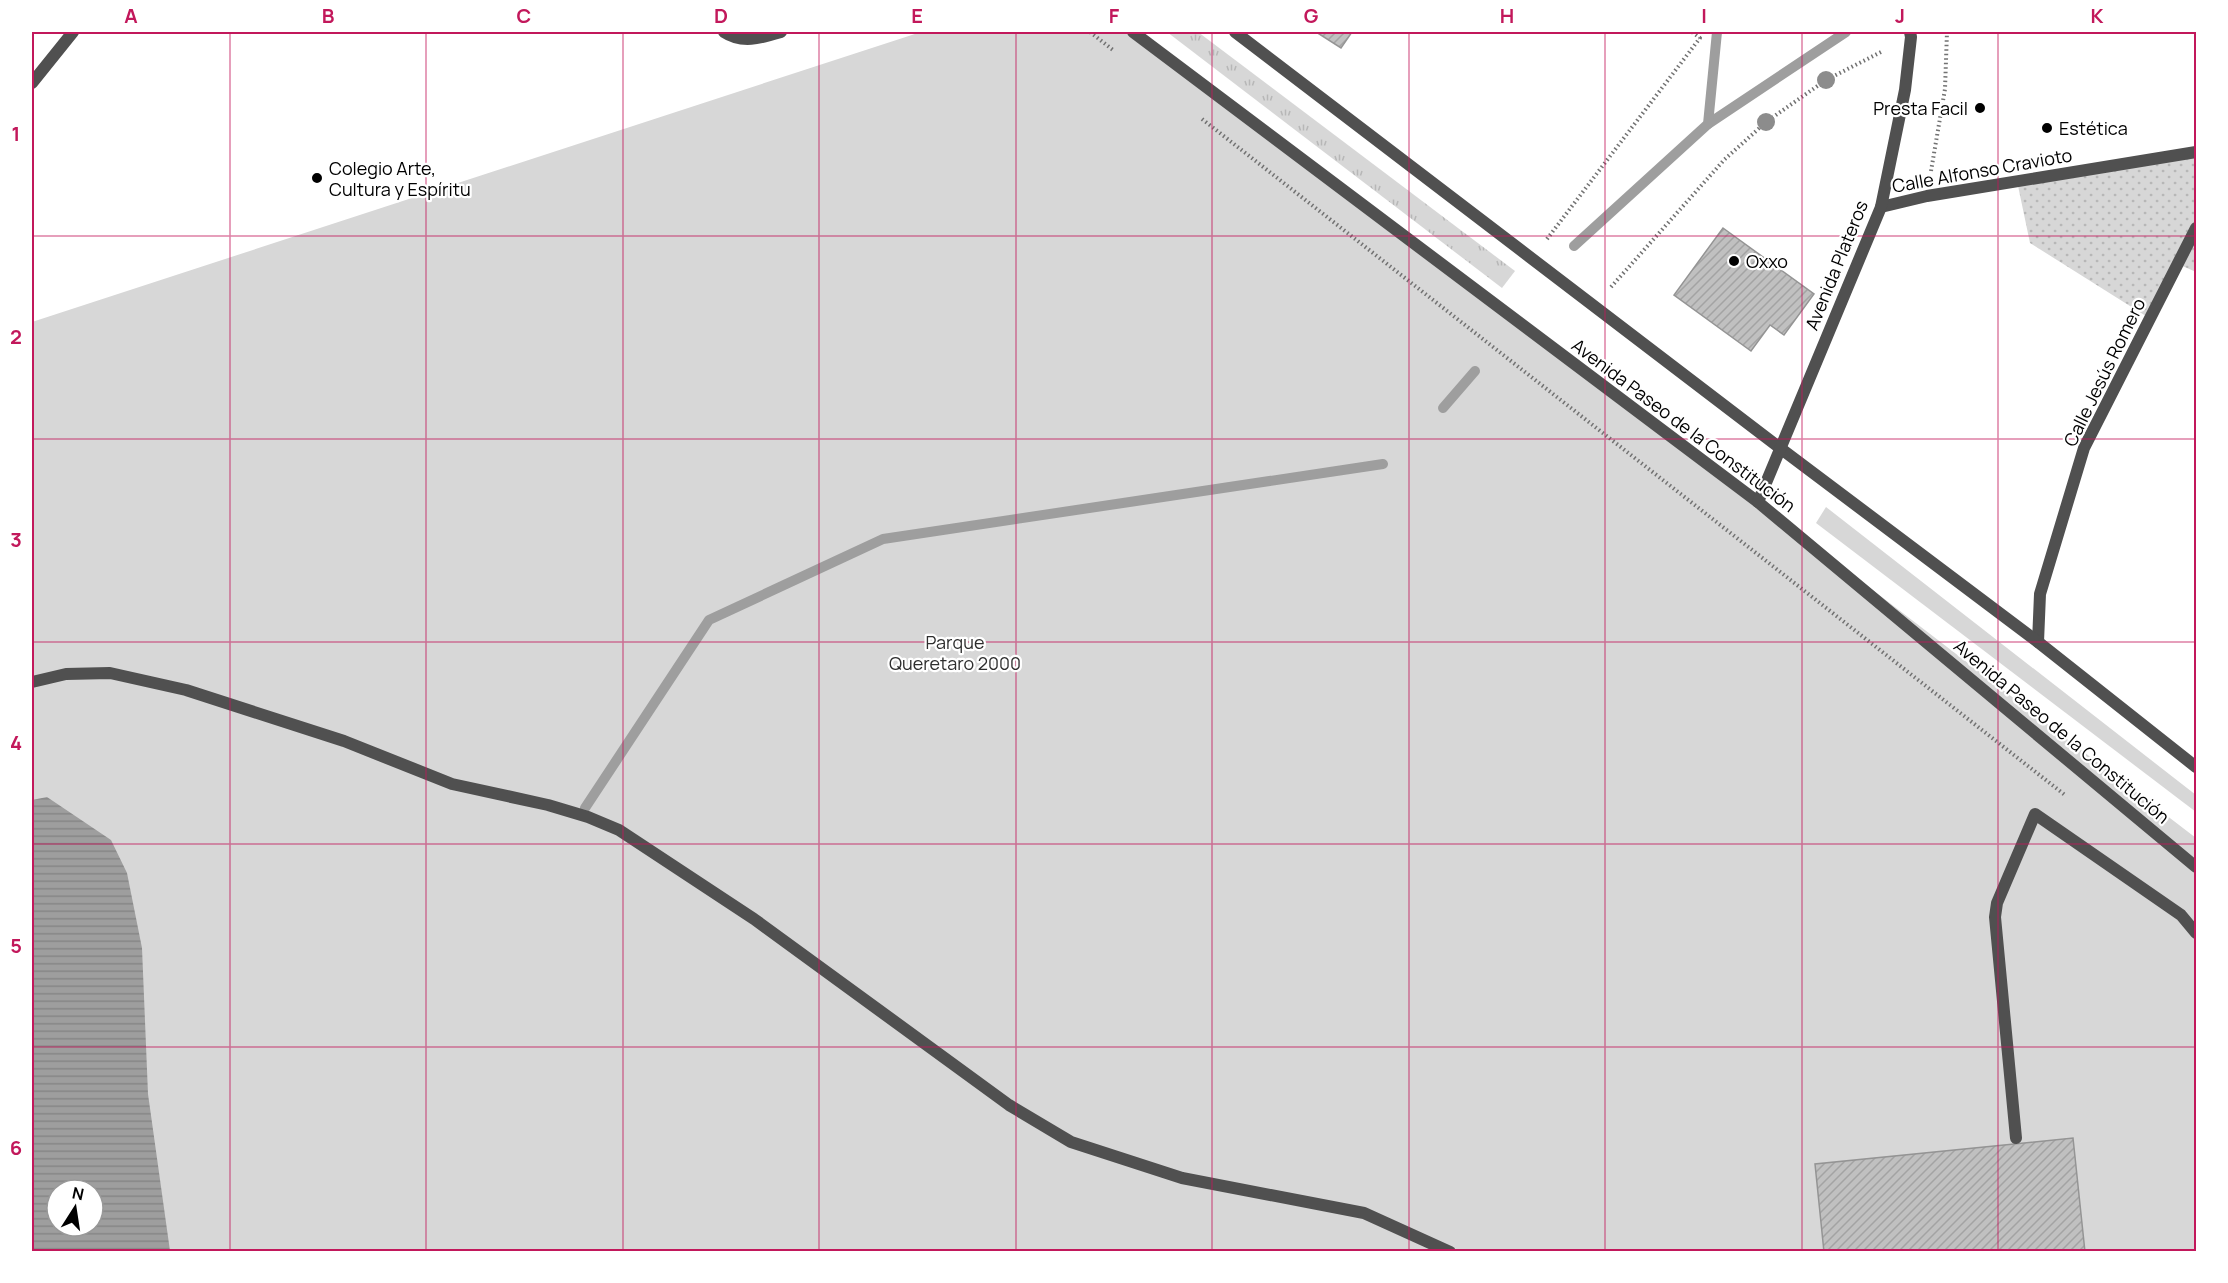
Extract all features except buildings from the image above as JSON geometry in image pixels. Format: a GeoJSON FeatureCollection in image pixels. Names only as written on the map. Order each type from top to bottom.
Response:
{"type":"FeatureCollection","features":[{"type":"Feature","properties":{"kind":"street"},"geometry":{"type":"LineString","coordinates":[[32,83],[73,32]]}},
{"type":"Feature","properties":{"kind":"street"},"geometry":{"type":"LineString","coordinates":[[724,32],[733,38],[750,40],[780,32]]}},
{"type":"Feature","properties":{"kind":"street","name":"Avenida Paseo de la Constitución"},"geometry":{"type":"LineString","coordinates":[[1133,32],[1758,502],[2196,867]]}},
{"type":"Feature","properties":{"kind":"street"},"geometry":{"type":"LineString","coordinates":[[1235,32],[2038,642],[2196,767]]}},
{"type":"Feature","properties":{"kind":"street","name":"Avenida Plateros"},"geometry":{"type":"LineString","coordinates":[[1758,502],[1881,207],[1905,90],[1911,34]]}},
{"type":"Feature","properties":{"kind":"street","name":"Calle Alfonso Cravioto"},"geometry":{"type":"LineString","coordinates":[[1881,207],[1927,195],[2196,152]]}},
{"type":"Feature","properties":{"kind":"street","name":"Calle Jesús Romero"},"geometry":{"type":"LineString","coordinates":[[2038,642],[2040,594],[2084,448],[2196,228]]}},
{"type":"Feature","properties":{"kind":"street"},"geometry":{"type":"LineString","coordinates":[[32,682],[66,674],[110,673],[186,690],[344,741],[452,784],[548,805],[619,830],[754,919],[1009,1105],[1071,1142],[1182,1178],[1364,1213],[1450,1251]]}},
{"type":"Feature","properties":{"kind":"street"},"geometry":{"type":"LineString","coordinates":[[2176,751],[2196,758]]}},
{"type":"Feature","properties":{"kind":"street"},"geometry":{"type":"LineString","coordinates":[[2016,1138],[1995,917],[1997,903],[2035,814],[2181,915],[2196,933]]}},
{"type":"Feature","properties":{"kind":"path"},"geometry":{"type":"LineString","coordinates":[[1090,32],[1118,54]]}},
{"type":"Feature","properties":{"kind":"path"},"geometry":{"type":"LineString","coordinates":[[1532,258],[1700,38],[1692,32]]}},
{"type":"Feature","properties":{"kind":"path"},"geometry":{"type":"LineString","coordinates":[[1927,195],[1945,89],[1947,33]]}},
{"type":"Feature","properties":{"kind":"path"},"geometry":{"type":"LineString","coordinates":[[1594,306],[1724,160],[1766,122],[1826,81],[1911,34]]}},
{"type":"Feature","properties":{"kind":"path"},"geometry":{"type":"LineString","coordinates":[[1193,112],[2075,802]]}},
{"type":"Feature","properties":{"kind":"green space","name":"Parque Queretaro 2000"},"geometry":{"type":"Polygon","coordinates":[[[921,32],[1129,32],[1758,502],[2196,838],[2196,1251],[32,1251],[32,322],[921,32]]]}},
{"type":"Feature","properties":{"kind":"green space"},"geometry":{"type":"Polygon","coordinates":[[[1167,32],[1198,32],[1515,271],[1502,288],[1167,32]]]}},
{"type":"Feature","properties":{"kind":"green space"},"geometry":{"type":"Polygon","coordinates":[[[2196,152],[2196,272],[2178,264],[2149,318],[2030,243],[2017,181],[2196,152]]]}},
{"type":"Feature","properties":{"kind":"green space"},"geometry":{"type":"Polygon","coordinates":[[[1826,507],[2196,795],[2196,812],[1816,523],[1826,507]]]}},
{"type":"Feature","properties":{"kind":"shaded area"},"geometry":{"type":"Polygon","coordinates":[[[47,797],[111,840],[127,873],[142,948],[148,1094],[170,1251],[32,1251],[32,800],[47,797]]]}},
{"type":"Feature","properties":{"kind":"waterway"},"geometry":{"type":"LineString","coordinates":[[1574,246],[1708,124],[1717,32]]}},
{"type":"Feature","properties":{"kind":"waterway"},"geometry":{"type":"LineString","coordinates":[[1708,124],[1846,32]]}},
{"type":"Feature","properties":{"kind":"waterway"},"geometry":{"type":"LineString","coordinates":[[1443,408],[1475,371]]}},
{"type":"Feature","properties":{"kind":"waterway"},"geometry":{"type":"LineString","coordinates":[[585,808],[709,620],[883,539],[1383,464]]}},
{"type":"Feature","properties":{"kind":"place","name":"Presta Facil"},"geometry":{"type":"Point","coordinates":[1980,108]}},
{"type":"Feature","properties":{"kind":"place","name":"Estética"},"geometry":{"type":"Point","coordinates":[2047,128]}},
{"type":"Feature","properties":{"kind":"place","name":"Colegio Arte, Cultura y Espíritu"},"geometry":{"type":"Point","coordinates":[317,178]}},
{"type":"Feature","properties":{"kind":"place","name":"Oxxo"},"geometry":{"type":"Point","coordinates":[1734,261]}}]}
